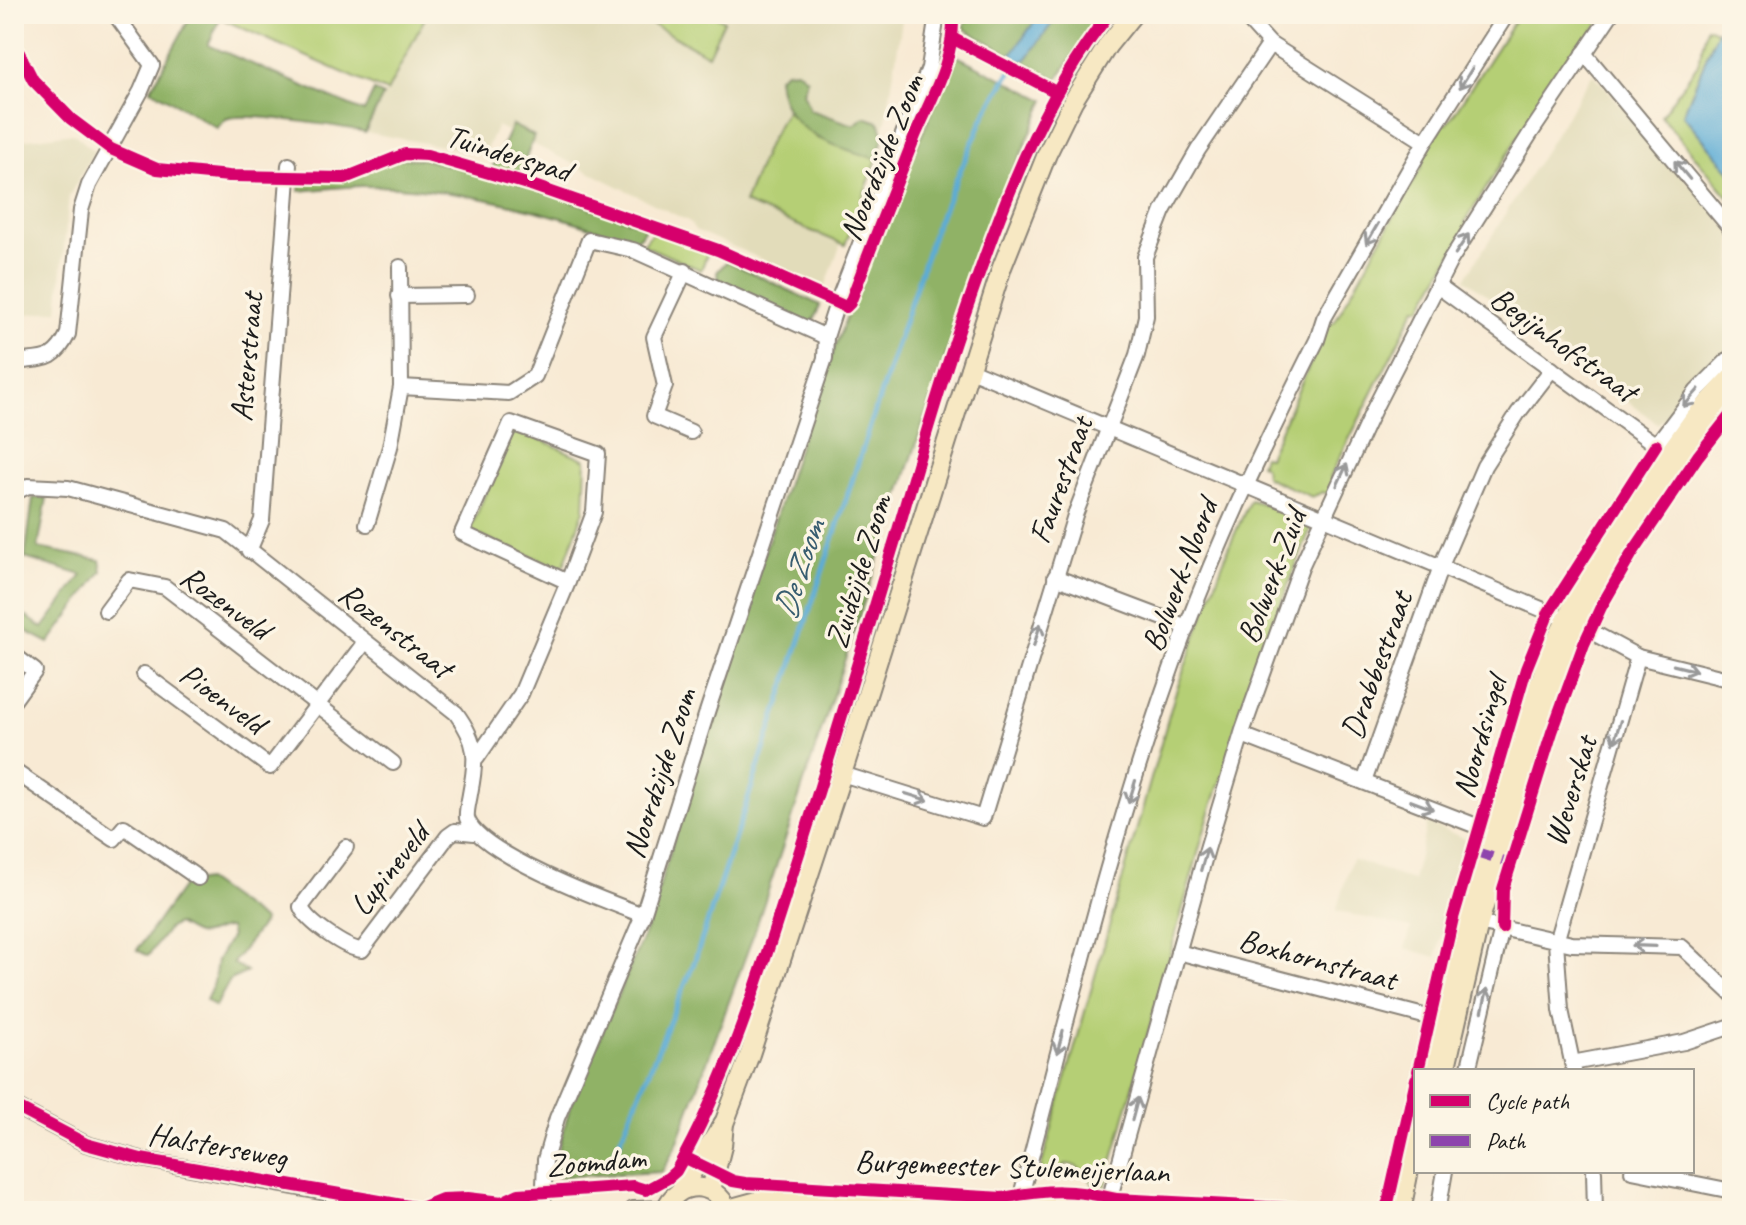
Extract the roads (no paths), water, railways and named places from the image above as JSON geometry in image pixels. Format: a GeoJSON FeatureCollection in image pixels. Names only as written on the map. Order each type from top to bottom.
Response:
{"type":"FeatureCollection","features":[{"type":"Feature","properties":{"kind":"main road","name":"Zuidzijde Zoom"},"geometry":{"type":"LineString","coordinates":[[666,1210],[725,1121],[750,1054],[1002,267],[1047,154],[1090,71],[1133,14]]}},
{"type":"Feature","properties":{"kind":"main road","name":"Noordsingel"},"geometry":{"type":"LineString","coordinates":[[1431,1069],[1473,922],[1588,575],[1635,501],[1695,417],[1732,377]]}},
{"type":"Feature","properties":{"kind":"main road","name":"Noordsingel"},"geometry":{"type":"LineString","coordinates":[[1445,1069],[1492,832],[1537,686],[1571,621],[1682,454],[1732,396]]}},
{"type":"Feature","properties":{"kind":"main road","name":"Zuidzijde Zoom"},"geometry":{"type":"LineString","coordinates":[[711,1190],[725,1121]]}},
{"type":"Feature","properties":{"kind":"main road"},"geometry":{"type":"LineString","coordinates":[[1401,1211],[1414,1143]]}},
{"type":"Feature","properties":{"kind":"main road"},"geometry":{"type":"LineString","coordinates":[[1414,1211],[1421,1173]]}},
{"type":"Feature","properties":{"kind":"main road"},"geometry":{"type":"LineString","coordinates":[[680,1191],[699,1187],[711,1190],[722,1198],[728,1210]]}},
{"type":"Feature","properties":{"kind":"main road","name":"Burgemeester Stulemeijerlaan"},"geometry":{"type":"LineString","coordinates":[[728,1210],[783,1194],[1107,1211]]}},
{"type":"Feature","properties":{"kind":"main road","name":"Zoomdam"},"geometry":{"type":"LineString","coordinates":[[633,1211],[666,1210]]}},
{"type":"Feature","properties":{"kind":"street"},"geometry":{"type":"LineString","coordinates":[[14,362],[53,356],[68,334],[81,210],[89,185],[111,149],[152,65],[115,14]]}},
{"type":"Feature","properties":{"kind":"street","name":"Noordzijde Zoom"},"geometry":{"type":"LineString","coordinates":[[543,1211],[545,1160],[557,1118],[643,915],[825,358],[826,337],[837,303],[929,68],[937,14]]}},
{"type":"Feature","properties":{"kind":"street"},"geometry":{"type":"LineString","coordinates":[[1243,14],[1270,44],[1425,142]]}},
{"type":"Feature","properties":{"kind":"street","name":"Bolwerk-Noord"},"geometry":{"type":"LineString","coordinates":[[1017,1208],[1092,927],[1154,718],[1245,484],[1317,340],[1324,318],[1425,142],[1507,14]]}},
{"type":"Feature","properties":{"kind":"street","name":"Bolwerk-Zuid"},"geometry":{"type":"LineString","coordinates":[[1107,1211],[1242,735],[1301,567],[1374,409],[1464,239],[1611,14]]}},
{"type":"Feature","properties":{"kind":"street","name":"Faurestraat"},"geometry":{"type":"LineString","coordinates":[[842,774],[983,818],[1075,515],[1137,355],[1146,316],[1145,257],[1163,211],[1198,150],[1270,44]]}},
{"type":"Feature","properties":{"kind":"street"},"geometry":{"type":"LineString","coordinates":[[1584,53],[1732,230]]}},
{"type":"Feature","properties":{"kind":"street","name":"Asterstraat"},"geometry":{"type":"LineString","coordinates":[[249,551],[262,520],[289,165]]}},
{"type":"Feature","properties":{"kind":"street"},"geometry":{"type":"LineString","coordinates":[[401,387],[509,393],[529,381],[535,376],[589,240],[633,250],[685,271],[826,337]]}},
{"type":"Feature","properties":{"kind":"street"},"geometry":{"type":"LineString","coordinates":[[367,524],[390,447],[401,387],[400,267]]}},
{"type":"Feature","properties":{"kind":"street"},"geometry":{"type":"LineString","coordinates":[[685,271],[654,337],[665,386],[654,416],[691,432]]}},
{"type":"Feature","properties":{"kind":"street","name":"Begijnhofstraat"},"geometry":{"type":"LineString","coordinates":[[1439,287],[1656,445],[1688,401],[1732,356]]}},
{"type":"Feature","properties":{"kind":"street"},"geometry":{"type":"LineString","coordinates":[[399,296],[467,295]]}},
{"type":"Feature","properties":{"kind":"street"},"geometry":{"type":"LineString","coordinates":[[968,369],[1571,621],[1638,657],[1732,680]]}},
{"type":"Feature","properties":{"kind":"street","name":"Drabbestraat"},"geometry":{"type":"LineString","coordinates":[[1364,782],[1441,566],[1484,466],[1518,413],[1552,369]]}},
{"type":"Feature","properties":{"kind":"street"},"geometry":{"type":"LineString","coordinates":[[568,582],[462,533],[511,423],[598,454],[594,512],[568,582],[521,694],[477,758],[466,816],[474,833],[490,844],[576,890],[643,915]]}},
{"type":"Feature","properties":{"kind":"street","name":"Rozenstraat"},"geometry":{"type":"LineString","coordinates":[[14,493],[28,486],[68,488],[226,531],[456,713],[470,732],[477,758]]}},
{"type":"Feature","properties":{"kind":"street"},"geometry":{"type":"LineString","coordinates":[[1055,577],[1187,627]]}},
{"type":"Feature","properties":{"kind":"street","name":"Rozenveld"},"geometry":{"type":"LineString","coordinates":[[106,611],[129,580],[165,587],[315,705]]}},
{"type":"Feature","properties":{"kind":"street"},"geometry":{"type":"LineString","coordinates":[[365,642],[315,705],[393,763]]}},
{"type":"Feature","properties":{"kind":"street"},"geometry":{"type":"LineString","coordinates":[[14,655],[35,671],[14,700]]}},
{"type":"Feature","properties":{"kind":"street","name":"Weverskat"},"geometry":{"type":"LineString","coordinates":[[1556,942],[1638,657]]}},
{"type":"Feature","properties":{"kind":"street","name":"Pioenveld"},"geometry":{"type":"LineString","coordinates":[[144,674],[270,767],[315,705]]}},
{"type":"Feature","properties":{"kind":"street"},"geometry":{"type":"LineString","coordinates":[[1242,735],[1492,832]]}},
{"type":"Feature","properties":{"kind":"street"},"geometry":{"type":"LineString","coordinates":[[14,771],[114,839],[124,827],[198,878]]}},
{"type":"Feature","properties":{"kind":"street","name":"Lupineveld"},"geometry":{"type":"LineString","coordinates":[[346,847],[301,907],[305,916],[352,949],[362,950],[448,836],[455,831],[474,833]]}},
{"type":"Feature","properties":{"kind":"street"},"geometry":{"type":"LineString","coordinates":[[1473,922],[1556,942],[1682,947],[1732,994]]}},
{"type":"Feature","properties":{"kind":"street"},"geometry":{"type":"LineString","coordinates":[[1468,1069],[1502,928]]}},
{"type":"Feature","properties":{"kind":"street"},"geometry":{"type":"LineString","coordinates":[[1556,942],[1561,1010],[1573,1067],[1684,1042],[1732,1026]]}},
{"type":"Feature","properties":{"kind":"street","name":"Boxhornstraat"},"geometry":{"type":"LineString","coordinates":[[1178,952],[1443,1021]]}},
{"type":"Feature","properties":{"kind":"street","name":"Halsterseweg"},"geometry":{"type":"LineString","coordinates":[[14,1106],[86,1144],[141,1159],[425,1211]]}},
{"type":"Feature","properties":{"kind":"street"},"geometry":{"type":"LineString","coordinates":[[1438,1211],[1445,1173]]}},
{"type":"Feature","properties":{"kind":"street"},"geometry":{"type":"LineString","coordinates":[[1594,1173],[1595,1211]]}},
{"type":"Feature","properties":{"kind":"street"},"geometry":{"type":"LineString","coordinates":[[1642,1173],[1732,1191]]}},
{"type":"Feature","properties":{"kind":"water"},"geometry":{"type":"Polygon","coordinates":[[[1040,14],[1059,14],[1024,62],[1011,55],[1040,14]]]}},
{"type":"Feature","properties":{"kind":"water"},"geometry":{"type":"Polygon","coordinates":[[[1728,14],[1732,14],[1732,174],[1683,115],[1717,31],[1723,28],[1728,14]]]}},
{"type":"Feature","properties":{"kind":"waterway","name":"De Zoom"},"geometry":{"type":"LineString","coordinates":[[616,1150],[694,963],[936,225],[986,112],[1021,54]]}}]}
